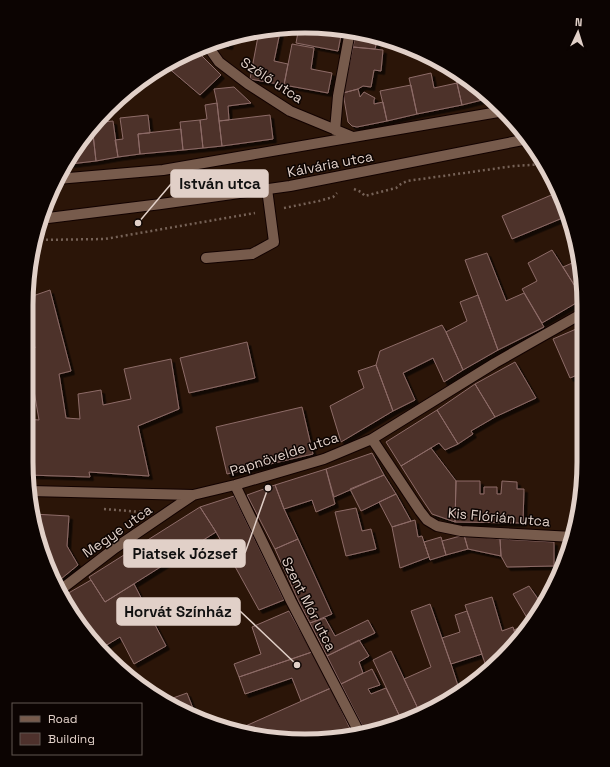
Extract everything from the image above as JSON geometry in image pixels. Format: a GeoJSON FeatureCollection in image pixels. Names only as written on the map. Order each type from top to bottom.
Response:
{"type":"FeatureCollection","features":[{"type":"Feature","properties":{"kind":"street"},"geometry":{"type":"LineString","coordinates":[[336,130],[338,96],[349,36]]}},
{"type":"Feature","properties":{"kind":"street","name":"Szőlő utca"},"geometry":{"type":"LineString","coordinates":[[211,50],[219,62],[248,84],[290,111],[353,137]]}},
{"type":"Feature","properties":{"kind":"street","name":"Kálvária utca"},"geometry":{"type":"LineString","coordinates":[[64,178],[163,170],[496,112]]}},
{"type":"Feature","properties":{"kind":"street","name":"Kálvária utca"},"geometry":{"type":"LineString","coordinates":[[47,218],[267,189],[522,140]]}},
{"type":"Feature","properties":{"kind":"street"},"geometry":{"type":"LineString","coordinates":[[206,258],[252,254],[274,242],[267,189]]}},
{"type":"Feature","properties":{"kind":"street","name":"Papnövelde utca"},"geometry":{"type":"LineString","coordinates":[[35,491],[192,495],[235,485],[324,459],[372,438],[495,363],[577,316]]}},
{"type":"Feature","properties":{"kind":"street","name":"Kis Flórián utca"},"geometry":{"type":"LineString","coordinates":[[372,438],[420,511],[427,520],[437,526],[461,531],[567,536]]}},
{"type":"Feature","properties":{"kind":"street","name":"Szent Mór utca"},"geometry":{"type":"LineString","coordinates":[[235,485],[291,601],[357,729]]}},
{"type":"Feature","properties":{"kind":"street","name":"Megye utca"},"geometry":{"type":"LineString","coordinates":[[64,587],[115,548],[192,495]]}},
{"type":"Feature","properties":{"kind":"path"},"geometry":{"type":"LineString","coordinates":[[351,189],[355,189],[365,196],[396,188],[407,181],[514,166],[538,164]]}},
{"type":"Feature","properties":{"kind":"path"},"geometry":{"type":"LineString","coordinates":[[41,240],[105,239],[270,211],[319,201],[332,197],[338,192]]}},
{"type":"Feature","properties":{"kind":"path"},"geometry":{"type":"LineString","coordinates":[[101,509],[147,512]]}},
{"type":"Feature","properties":{"kind":"building"},"geometry":{"type":"Polygon","coordinates":[[[298,33],[341,35],[338,51],[296,43],[298,33]]]}},
{"type":"Feature","properties":{"kind":"building"},"geometry":{"type":"Polygon","coordinates":[[[280,34],[274,61],[288,64],[284,85],[250,79],[258,37],[280,34]]]}},
{"type":"Feature","properties":{"kind":"building"},"geometry":{"type":"Polygon","coordinates":[[[355,37],[377,42],[375,49],[353,47],[355,37]]]}},
{"type":"Feature","properties":{"kind":"building"},"geometry":{"type":"Polygon","coordinates":[[[292,44],[314,48],[311,69],[332,73],[328,93],[284,85],[292,44]]]}},
{"type":"Feature","properties":{"kind":"building"},"geometry":{"type":"Polygon","coordinates":[[[353,47],[383,50],[381,71],[374,70],[371,87],[363,86],[343,93],[353,47]]]}},
{"type":"Feature","properties":{"kind":"building"},"geometry":{"type":"Polygon","coordinates":[[[200,54],[221,75],[200,95],[169,69],[200,54]]]}},
{"type":"Feature","properties":{"kind":"building"},"geometry":{"type":"Polygon","coordinates":[[[431,73],[434,88],[457,83],[462,105],[417,114],[409,78],[431,73]]]}},
{"type":"Feature","properties":{"kind":"building"},"geometry":{"type":"Polygon","coordinates":[[[456,79],[484,100],[462,105],[456,79]]]}},
{"type":"Feature","properties":{"kind":"building"},"geometry":{"type":"Polygon","coordinates":[[[411,85],[417,114],[387,121],[380,91],[411,85]]]}},
{"type":"Feature","properties":{"kind":"building"},"geometry":{"type":"Polygon","coordinates":[[[234,87],[251,103],[228,106],[229,120],[219,121],[214,89],[234,87]]]}},
{"type":"Feature","properties":{"kind":"building"},"geometry":{"type":"Polygon","coordinates":[[[358,89],[360,97],[364,92],[375,98],[374,104],[383,102],[387,121],[357,127],[352,126],[348,122],[343,93],[358,89]]]}},
{"type":"Feature","properties":{"kind":"building"},"geometry":{"type":"Polygon","coordinates":[[[217,103],[222,146],[203,148],[200,120],[207,119],[205,105],[217,103]]]}},
{"type":"Feature","properties":{"kind":"building"},"geometry":{"type":"Polygon","coordinates":[[[148,115],[150,133],[138,134],[140,154],[118,157],[115,140],[123,139],[120,118],[148,115]]]}},
{"type":"Feature","properties":{"kind":"building"},"geometry":{"type":"Polygon","coordinates":[[[270,115],[273,139],[222,146],[219,121],[270,115]]]}},
{"type":"Feature","properties":{"kind":"building"},"geometry":{"type":"Polygon","coordinates":[[[200,120],[203,148],[183,150],[180,122],[200,120]]]}},
{"type":"Feature","properties":{"kind":"building"},"geometry":{"type":"Polygon","coordinates":[[[113,121],[118,157],[96,161],[93,134],[104,122],[113,121]]]}},
{"type":"Feature","properties":{"kind":"building"},"geometry":{"type":"Polygon","coordinates":[[[181,129],[183,150],[140,154],[138,134],[181,129]]]}},
{"type":"Feature","properties":{"kind":"building"},"geometry":{"type":"Polygon","coordinates":[[[93,134],[96,161],[73,164],[93,134]]]}},
{"type":"Feature","properties":{"kind":"building"},"geometry":{"type":"Polygon","coordinates":[[[553,194],[563,218],[512,239],[502,216],[553,194]]]}},
{"type":"Feature","properties":{"kind":"building"},"geometry":{"type":"Polygon","coordinates":[[[552,250],[576,288],[577,303],[542,323],[522,289],[537,281],[528,263],[552,250]]]}},
{"type":"Feature","properties":{"kind":"building"},"geometry":{"type":"Polygon","coordinates":[[[487,253],[506,301],[524,293],[544,327],[498,350],[465,260],[487,253]]]}},
{"type":"Feature","properties":{"kind":"building"},"geometry":{"type":"Polygon","coordinates":[[[574,262],[576,288],[563,267],[574,262]]]}},
{"type":"Feature","properties":{"kind":"building"},"geometry":{"type":"Polygon","coordinates":[[[50,290],[71,371],[59,374],[66,418],[80,419],[78,394],[101,390],[103,405],[131,399],[124,369],[171,359],[179,409],[138,426],[149,476],[89,472],[90,477],[34,475],[33,420],[39,420],[33,385],[33,348],[35,348],[33,340],[34,296],[50,290]]]}},
{"type":"Feature","properties":{"kind":"building"},"geometry":{"type":"Polygon","coordinates":[[[478,295],[498,350],[463,370],[446,332],[467,321],[460,302],[478,295]]]}},
{"type":"Feature","properties":{"kind":"building"},"geometry":{"type":"Polygon","coordinates":[[[442,325],[463,370],[444,382],[433,358],[403,373],[415,400],[393,411],[376,365],[380,351],[442,325]]]}},
{"type":"Feature","properties":{"kind":"building"},"geometry":{"type":"Polygon","coordinates":[[[577,329],[577,375],[570,378],[553,339],[577,329]]]}},
{"type":"Feature","properties":{"kind":"building"},"geometry":{"type":"Polygon","coordinates":[[[247,342],[255,378],[189,393],[180,358],[247,342]]]}},
{"type":"Feature","properties":{"kind":"building"},"geometry":{"type":"Polygon","coordinates":[[[515,362],[536,398],[495,417],[475,384],[515,362]]]}},
{"type":"Feature","properties":{"kind":"building"},"geometry":{"type":"Polygon","coordinates":[[[376,365],[393,411],[341,442],[330,406],[364,388],[358,371],[376,365]]]}},
{"type":"Feature","properties":{"kind":"building"},"geometry":{"type":"Polygon","coordinates":[[[475,384],[495,417],[471,431],[473,434],[458,444],[437,410],[475,384]]]}},
{"type":"Feature","properties":{"kind":"building"},"geometry":{"type":"Polygon","coordinates":[[[302,407],[313,454],[227,474],[216,427],[302,407]]]}},
{"type":"Feature","properties":{"kind":"building"},"geometry":{"type":"Polygon","coordinates":[[[437,410],[458,444],[445,450],[439,443],[401,466],[386,442],[437,410]]]}},
{"type":"Feature","properties":{"kind":"building"},"geometry":{"type":"Polygon","coordinates":[[[431,448],[456,481],[455,522],[432,514],[401,466],[431,448]]]}},
{"type":"Feature","properties":{"kind":"building"},"geometry":{"type":"Polygon","coordinates":[[[372,453],[384,475],[334,497],[326,469],[372,453]]]}},
{"type":"Feature","properties":{"kind":"building"},"geometry":{"type":"Polygon","coordinates":[[[326,469],[335,504],[316,512],[312,500],[284,509],[275,485],[326,469]]]}},
{"type":"Feature","properties":{"kind":"building"},"geometry":{"type":"Polygon","coordinates":[[[384,475],[396,494],[361,511],[350,489],[384,475]]]}},
{"type":"Feature","properties":{"kind":"building"},"geometry":{"type":"Polygon","coordinates":[[[456,481],[480,481],[480,494],[484,494],[484,487],[497,487],[497,494],[501,494],[502,481],[517,482],[517,489],[524,489],[523,523],[455,522],[456,481]]]}},
{"type":"Feature","properties":{"kind":"building"},"geometry":{"type":"Polygon","coordinates":[[[275,485],[298,539],[275,549],[247,495],[275,485]]]}},
{"type":"Feature","properties":{"kind":"building"},"geometry":{"type":"Polygon","coordinates":[[[396,494],[411,521],[392,527],[379,502],[396,494]]]}},
{"type":"Feature","properties":{"kind":"building"},"geometry":{"type":"Polygon","coordinates":[[[234,496],[284,600],[259,610],[216,532],[200,507],[234,496]]]}},
{"type":"Feature","properties":{"kind":"building"},"geometry":{"type":"Polygon","coordinates":[[[200,507],[216,532],[105,602],[89,577],[200,507]]]}},
{"type":"Feature","properties":{"kind":"building"},"geometry":{"type":"Polygon","coordinates":[[[356,508],[362,531],[371,529],[376,549],[346,556],[335,512],[356,508]]]}},
{"type":"Feature","properties":{"kind":"building"},"geometry":{"type":"Polygon","coordinates":[[[38,514],[69,516],[67,546],[78,565],[60,580],[47,549],[38,514]]]}},
{"type":"Feature","properties":{"kind":"building"},"geometry":{"type":"Polygon","coordinates":[[[415,520],[418,537],[422,536],[429,557],[400,568],[392,527],[415,520]]]}},
{"type":"Feature","properties":{"kind":"building"},"geometry":{"type":"Polygon","coordinates":[[[464,535],[468,549],[446,555],[442,541],[464,535]]]}},
{"type":"Feature","properties":{"kind":"building"},"geometry":{"type":"Polygon","coordinates":[[[464,535],[500,539],[501,556],[468,549],[464,535]]]}},
{"type":"Feature","properties":{"kind":"building"},"geometry":{"type":"Polygon","coordinates":[[[441,537],[446,555],[430,560],[424,542],[441,537]]]}},
{"type":"Feature","properties":{"kind":"building"},"geometry":{"type":"Polygon","coordinates":[[[298,539],[332,614],[310,623],[275,549],[298,539]]]}},
{"type":"Feature","properties":{"kind":"building"},"geometry":{"type":"Polygon","coordinates":[[[500,539],[554,542],[554,566],[507,567],[501,556],[500,539]]]}},
{"type":"Feature","properties":{"kind":"building"},"geometry":{"type":"Polygon","coordinates":[[[91,580],[105,602],[134,584],[166,646],[134,664],[120,637],[105,646],[100,641],[89,628],[67,594],[91,580]]]}},
{"type":"Feature","properties":{"kind":"building"},"geometry":{"type":"Polygon","coordinates":[[[529,586],[539,601],[527,618],[513,594],[529,586]]]}},
{"type":"Feature","properties":{"kind":"building"},"geometry":{"type":"Polygon","coordinates":[[[492,597],[502,631],[513,627],[515,635],[486,665],[465,605],[492,597]]]}},
{"type":"Feature","properties":{"kind":"building"},"geometry":{"type":"Polygon","coordinates":[[[430,604],[458,687],[441,698],[418,709],[404,679],[431,667],[411,611],[430,604]]]}},
{"type":"Feature","properties":{"kind":"building"},"geometry":{"type":"Polygon","coordinates":[[[289,611],[312,652],[239,677],[234,664],[261,654],[252,627],[289,611]]]}},
{"type":"Feature","properties":{"kind":"building"},"geometry":{"type":"Polygon","coordinates":[[[467,611],[482,654],[451,664],[442,638],[460,632],[455,615],[467,611]]]}},
{"type":"Feature","properties":{"kind":"building"},"geometry":{"type":"Polygon","coordinates":[[[325,618],[335,636],[368,620],[375,633],[327,656],[310,623],[325,618]]]}},
{"type":"Feature","properties":{"kind":"building"},"geometry":{"type":"Polygon","coordinates":[[[522,626],[515,635],[514,630],[522,626]]]}},
{"type":"Feature","properties":{"kind":"building"},"geometry":{"type":"Polygon","coordinates":[[[359,640],[369,656],[359,662],[363,673],[341,684],[327,656],[359,640]]]}},
{"type":"Feature","properties":{"kind":"building"},"geometry":{"type":"Polygon","coordinates":[[[391,651],[418,709],[400,717],[373,660],[391,651]]]}},
{"type":"Feature","properties":{"kind":"building"},"geometry":{"type":"Polygon","coordinates":[[[312,652],[331,688],[301,701],[292,678],[245,694],[239,677],[312,652]]]}},
{"type":"Feature","properties":{"kind":"building"},"geometry":{"type":"Polygon","coordinates":[[[372,669],[380,685],[368,689],[371,694],[386,688],[400,717],[363,728],[341,684],[372,669]]]}},
{"type":"Feature","properties":{"kind":"building"},"geometry":{"type":"Polygon","coordinates":[[[331,688],[351,730],[305,734],[269,732],[243,727],[331,688]]]}},
{"type":"Feature","properties":{"kind":"building"},"geometry":{"type":"Polygon","coordinates":[[[187,693],[194,710],[174,700],[173,698],[187,693]]]}},
{"type":"Feature","properties":{"kind":"place","name":"István utca"},"geometry":{"type":"Point","coordinates":[138,223]}},
{"type":"Feature","properties":{"kind":"place","name":"Piatsek József"},"geometry":{"type":"Point","coordinates":[268,488]}},
{"type":"Feature","properties":{"kind":"place","name":"Horvát Színház"},"geometry":{"type":"Point","coordinates":[297,665]}}]}
